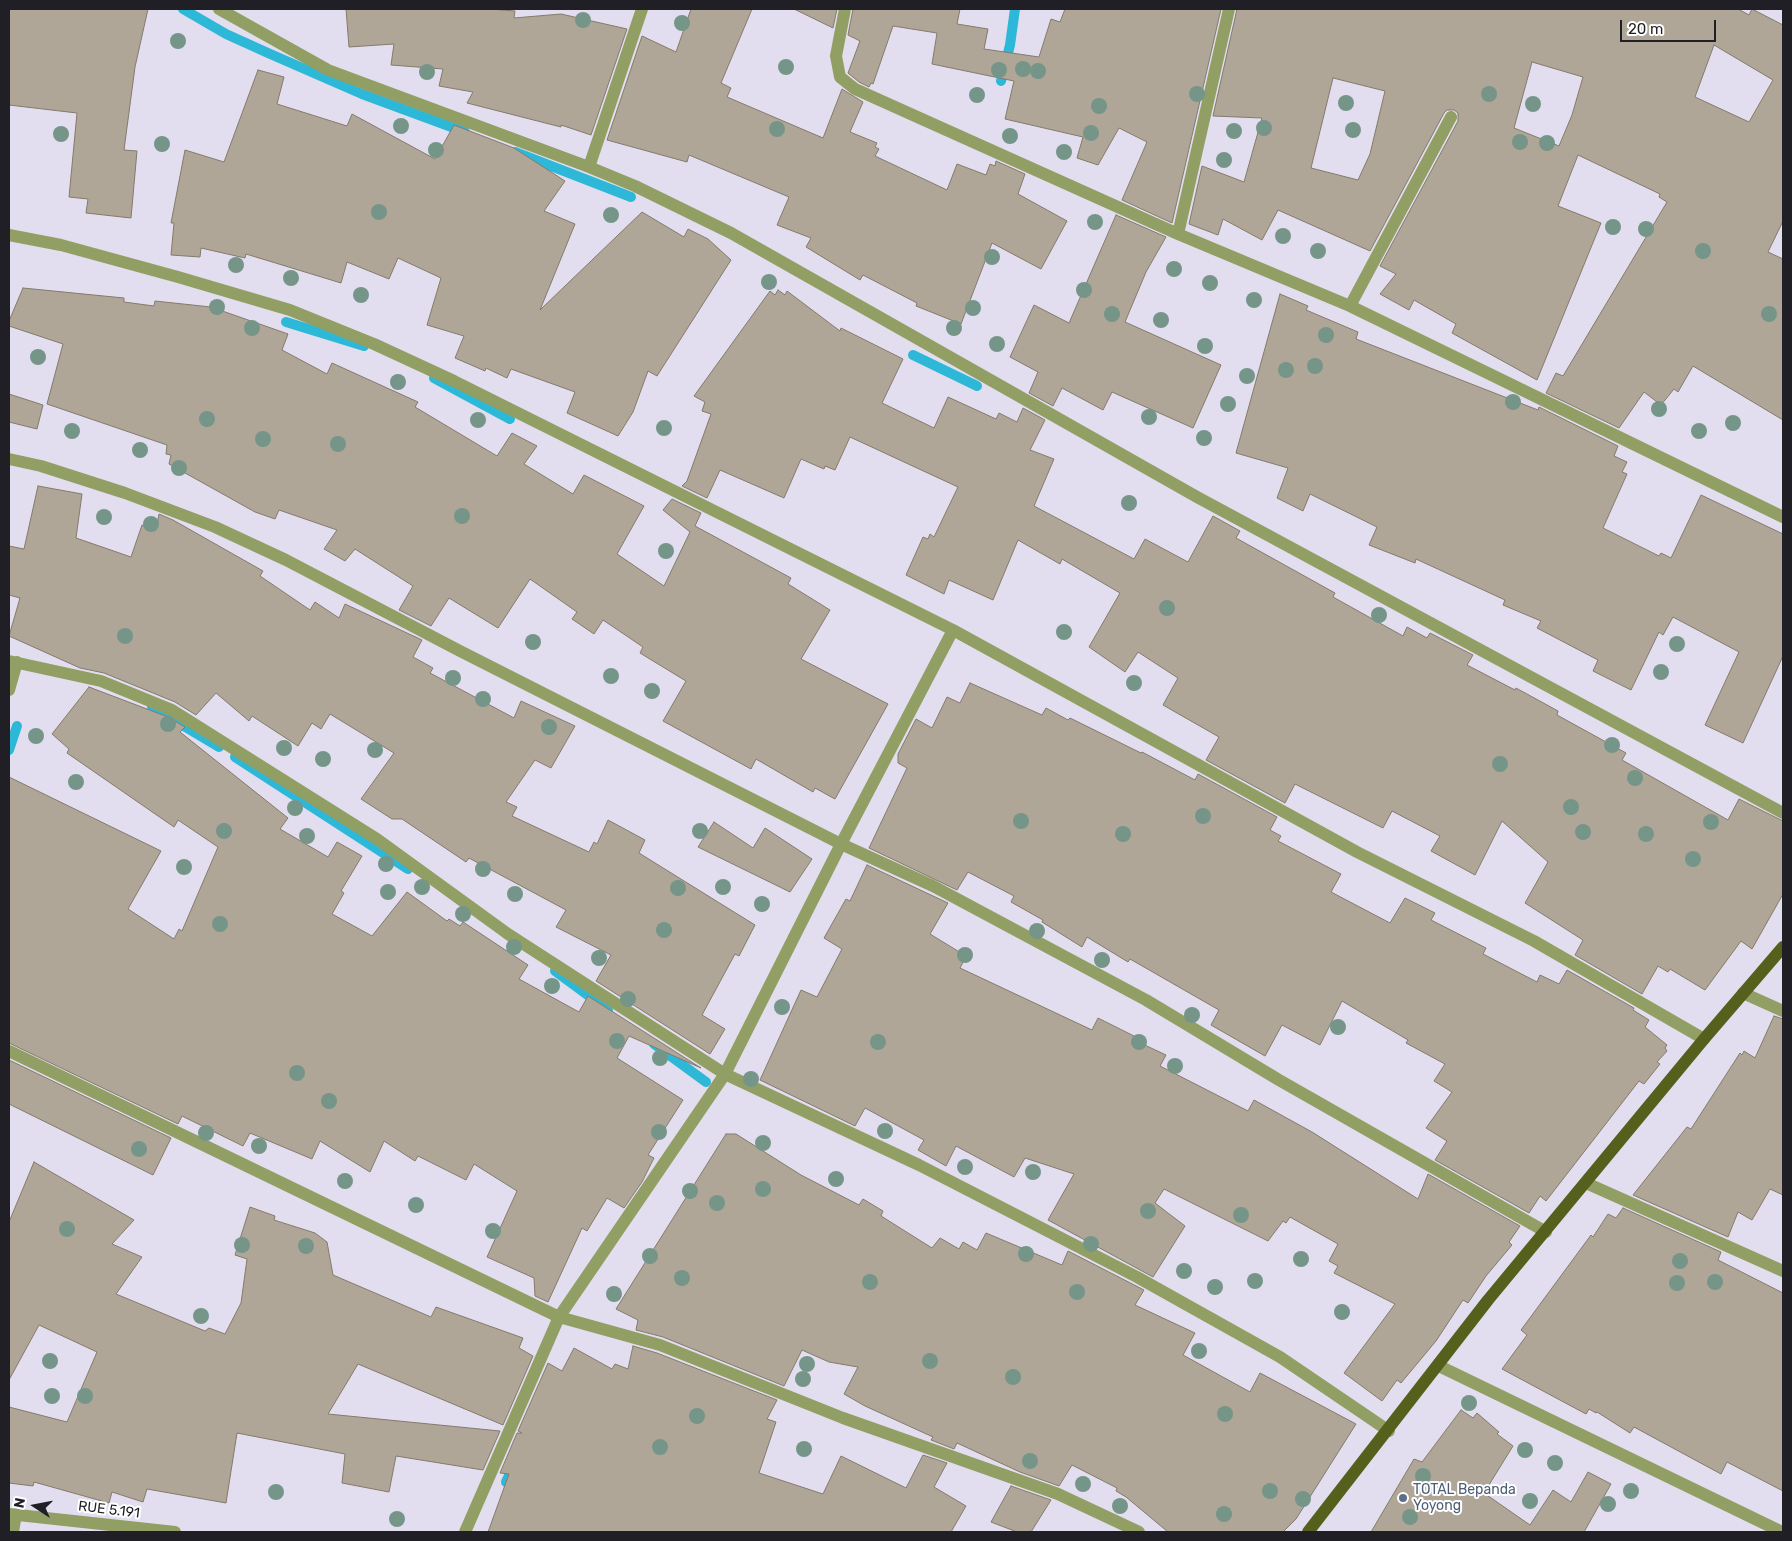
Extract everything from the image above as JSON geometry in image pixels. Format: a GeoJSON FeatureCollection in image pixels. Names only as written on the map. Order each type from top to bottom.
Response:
{"type":"FeatureCollection","features":[{"type":"Feature","properties":{"kind":"main road"},"geometry":{"type":"LineString","coordinates":[[1308,1532],[1439,1366],[1488,1300],[1704,1039],[1783,947]]}},
{"type":"Feature","properties":{"kind":"street"},"geometry":{"type":"LineString","coordinates":[[219,9],[314,62],[349,78],[590,167],[635,186],[731,233],[1188,492],[1783,813]]}},
{"type":"Feature","properties":{"kind":"street"},"geometry":{"type":"LineString","coordinates":[[590,167],[642,9]]}},
{"type":"Feature","properties":{"kind":"street"},"geometry":{"type":"LineString","coordinates":[[845,9],[836,56],[840,77],[855,88],[1178,234],[1350,306],[1783,517]]}},
{"type":"Feature","properties":{"kind":"street"},"geometry":{"type":"LineString","coordinates":[[1178,234],[1229,9]]}},
{"type":"Feature","properties":{"kind":"street"},"geometry":{"type":"LineString","coordinates":[[1350,306],[1451,117]]}},
{"type":"Feature","properties":{"kind":"street"},"geometry":{"type":"LineString","coordinates":[[9,234],[61,245],[290,310],[374,344],[454,381],[953,630],[1357,852],[1534,941],[1704,1039]]}},
{"type":"Feature","properties":{"kind":"street"},"geometry":{"type":"LineString","coordinates":[[9,459],[41,466],[125,493],[215,527],[286,560],[460,651],[841,844],[933,886],[1146,1000],[1279,1080],[1546,1232]]}},
{"type":"Feature","properties":{"kind":"street"},"geometry":{"type":"LineString","coordinates":[[465,1532],[559,1317],[726,1074],[841,844],[953,630]]}},
{"type":"Feature","properties":{"kind":"street"},"geometry":{"type":"LineString","coordinates":[[9,690],[13,661],[101,681],[172,710],[377,839],[508,934],[726,1074],[919,1165],[1136,1277],[1280,1357],[1388,1431]]}},
{"type":"Feature","properties":{"kind":"street"},"geometry":{"type":"LineString","coordinates":[[1743,993],[1783,1011]]}},
{"type":"Feature","properties":{"kind":"street"},"geometry":{"type":"LineString","coordinates":[[9,1051],[559,1317],[660,1345],[844,1418],[1058,1494],[1139,1532]]}},
{"type":"Feature","properties":{"kind":"street"},"geometry":{"type":"LineString","coordinates":[[1586,1183],[1783,1272]]}},
{"type":"Feature","properties":{"kind":"street"},"geometry":{"type":"LineString","coordinates":[[1439,1366],[1782,1532]]}},
{"type":"Feature","properties":{"kind":"street"},"geometry":{"type":"LineString","coordinates":[[12,1514],[13,1532]]}},
{"type":"Feature","properties":{"kind":"street","name":"RUE 5.191"},"geometry":{"type":"LineString","coordinates":[[12,1514],[176,1532]]}},
{"type":"Feature","properties":{"kind":"building"},"geometry":{"type":"Polygon","coordinates":[[[9,9],[148,9],[135,67],[124,150],[137,151],[131,218],[86,213],[88,199],[69,197],[77,113],[9,105],[9,9]]]}},
{"type":"Feature","properties":{"kind":"building"},"geometry":{"type":"Polygon","coordinates":[[[346,9],[490,9],[515,11],[514,18],[561,14],[627,29],[591,135],[561,125],[561,127],[467,103],[473,92],[439,86],[443,69],[391,65],[394,44],[349,47],[346,9]]]}},
{"type":"Feature","properties":{"kind":"building"},"geometry":{"type":"Polygon","coordinates":[[[691,9],[752,9],[721,83],[731,88],[727,97],[823,138],[842,89],[863,102],[850,132],[877,143],[875,147],[879,149],[875,156],[947,190],[957,164],[986,175],[990,164],[995,166],[996,161],[1025,174],[1018,194],[1067,221],[1041,269],[992,243],[961,324],[916,306],[917,303],[863,275],[860,280],[806,247],[811,238],[777,225],[789,197],[689,155],[687,162],[607,140],[642,36],[676,52],[691,9]]]}},
{"type":"Feature","properties":{"kind":"building"},"geometry":{"type":"Polygon","coordinates":[[[794,9],[837,9],[833,28],[794,9]]]}},
{"type":"Feature","properties":{"kind":"building"},"geometry":{"type":"Polygon","coordinates":[[[853,9],[960,9],[957,24],[988,29],[984,49],[1039,57],[1051,19],[1060,22],[1065,9],[1221,9],[1172,223],[1122,200],[1147,142],[1119,128],[1098,165],[1077,158],[1083,137],[1005,119],[1014,81],[932,64],[937,33],[893,26],[873,84],[871,83],[869,87],[859,82],[848,73],[860,41],[848,35],[853,9]]]}},
{"type":"Feature","properties":{"kind":"building"},"geometry":{"type":"Polygon","coordinates":[[[1237,9],[1738,9],[1749,15],[1752,9],[1783,25],[1783,221],[1768,252],[1783,259],[1783,420],[1693,366],[1678,392],[1674,389],[1661,405],[1644,392],[1619,428],[1546,393],[1556,373],[1563,376],[1667,202],[1659,197],[1660,194],[1578,155],[1558,206],[1601,223],[1537,380],[1452,333],[1456,324],[1414,300],[1409,310],[1380,294],[1396,274],[1380,266],[1458,121],[1458,113],[1454,110],[1447,110],[1444,113],[1370,251],[1278,210],[1262,240],[1223,219],[1218,235],[1189,224],[1202,166],[1244,182],[1262,118],[1213,116],[1237,9]],[[1714,45],[1695,97],[1749,122],[1773,80],[1714,45]],[[1532,62],[1514,128],[1559,146],[1572,115],[1583,77],[1532,62]],[[1333,78],[1311,168],[1358,180],[1370,154],[1385,91],[1333,78]]]}},
{"type":"Feature","properties":{"kind":"building"},"geometry":{"type":"Polygon","coordinates":[[[258,70],[284,77],[277,104],[347,126],[352,114],[435,159],[454,125],[514,148],[565,181],[544,211],[575,224],[540,310],[642,212],[684,237],[688,229],[708,239],[731,260],[657,376],[648,371],[633,412],[618,436],[567,413],[575,392],[511,369],[507,378],[486,368],[485,371],[455,358],[464,336],[427,325],[441,278],[398,258],[389,279],[347,262],[341,283],[246,254],[245,258],[201,248],[200,257],[171,255],[174,223],[171,223],[185,150],[224,162],[258,70]]]}},
{"type":"Feature","properties":{"kind":"building"},"geometry":{"type":"Polygon","coordinates":[[[1116,215],[1166,237],[1146,272],[1125,322],[1221,365],[1193,428],[1112,392],[1103,410],[1062,388],[1053,406],[1029,393],[1038,372],[1010,357],[1034,305],[1069,323],[1116,215]]]}},
{"type":"Feature","properties":{"kind":"building"},"geometry":{"type":"Polygon","coordinates":[[[23,288],[124,298],[124,302],[154,306],[155,301],[211,307],[288,334],[282,350],[327,374],[332,363],[418,402],[415,407],[497,456],[512,433],[537,446],[524,464],[573,494],[584,475],[644,506],[617,554],[664,586],[690,532],[663,510],[672,499],[701,513],[695,526],[791,578],[788,584],[830,610],[801,659],[888,704],[835,799],[815,788],[813,792],[756,759],[751,769],[663,721],[686,681],[640,653],[643,647],[603,620],[594,634],[572,619],[577,612],[530,579],[498,628],[449,598],[431,626],[399,610],[413,586],[355,549],[345,561],[324,549],[337,530],[279,510],[275,519],[255,512],[169,464],[171,455],[166,454],[167,445],[47,404],[63,344],[9,326],[9,321],[23,288]]]}},
{"type":"Feature","properties":{"kind":"building"},"geometry":{"type":"Polygon","coordinates":[[[778,290],[785,295],[787,291],[840,331],[841,328],[903,359],[882,403],[934,428],[948,397],[996,419],[999,413],[1017,422],[1023,408],[1045,420],[1030,450],[1054,459],[1034,506],[1134,559],[1145,539],[1188,562],[1213,516],[1240,531],[1236,538],[1335,593],[1333,597],[1403,636],[1407,627],[1427,638],[1430,633],[1473,655],[1467,665],[1515,690],[1516,688],[1558,711],[1557,715],[1626,753],[1622,760],[1728,820],[1739,799],[1783,821],[1783,894],[1752,949],[1741,941],[1705,990],[1670,969],[1668,972],[1658,966],[1642,994],[1575,955],[1583,940],[1525,903],[1548,862],[1502,821],[1475,875],[1431,851],[1440,836],[1392,811],[1383,828],[1295,784],[1285,803],[1206,760],[1219,737],[1163,705],[1178,678],[1138,652],[1125,672],[1089,647],[1120,593],[1062,559],[1060,564],[1018,540],[993,600],[949,580],[944,594],[906,575],[923,537],[928,539],[930,534],[934,537],[958,487],[850,437],[835,470],[825,466],[824,469],[801,459],[784,498],[720,470],[707,498],[682,486],[687,481],[711,414],[702,411],[705,402],[694,396],[770,291],[775,295],[778,290]]]}},
{"type":"Feature","properties":{"kind":"building"},"geometry":{"type":"Polygon","coordinates":[[[1280,294],[1308,306],[1306,310],[1358,332],[1356,339],[1538,410],[1539,407],[1618,446],[1614,456],[1627,462],[1622,472],[1627,474],[1603,528],[1659,556],[1661,553],[1671,558],[1701,495],[1783,534],[1783,656],[1743,743],[1705,725],[1739,652],[1673,617],[1663,635],[1659,632],[1631,690],[1593,671],[1598,660],[1537,628],[1541,621],[1503,605],[1505,600],[1416,559],[1415,563],[1369,545],[1377,527],[1310,494],[1303,511],[1277,498],[1288,468],[1236,453],[1280,294]]]}},
{"type":"Feature","properties":{"kind":"building"},"geometry":{"type":"Polygon","coordinates":[[[9,394],[43,405],[37,429],[9,422],[9,394]]]}},
{"type":"Feature","properties":{"kind":"building"},"geometry":{"type":"Polygon","coordinates":[[[38,486],[82,494],[76,538],[131,557],[142,525],[156,530],[159,514],[263,571],[260,576],[310,610],[315,602],[339,618],[345,604],[422,640],[413,657],[433,668],[430,673],[514,718],[521,701],[575,726],[551,768],[535,760],[506,802],[517,807],[512,816],[589,852],[594,842],[597,844],[608,820],[645,840],[639,853],[755,925],[739,956],[735,954],[702,1015],[725,1029],[710,1054],[596,981],[611,955],[556,927],[566,910],[469,858],[466,862],[402,819],[392,819],[361,799],[394,753],[330,714],[321,729],[312,723],[298,746],[252,716],[249,721],[216,693],[196,715],[175,702],[104,673],[80,668],[9,636],[20,598],[9,595],[9,546],[24,549],[38,486]]]}},
{"type":"Feature","properties":{"kind":"building"},"geometry":{"type":"Polygon","coordinates":[[[970,683],[1042,715],[1046,708],[1068,720],[1070,718],[1142,752],[1195,780],[1198,774],[1277,817],[1270,830],[1281,836],[1278,841],[1341,874],[1331,892],[1390,923],[1405,898],[1435,913],[1431,920],[1486,948],[1483,954],[1537,982],[1540,975],[1559,984],[1567,970],[1634,1008],[1633,1010],[1649,1020],[1645,1027],[1667,1045],[1665,1048],[1667,1051],[1657,1062],[1660,1064],[1644,1084],[1639,1081],[1546,1201],[1540,1196],[1529,1213],[1435,1160],[1447,1141],[1426,1128],[1452,1092],[1434,1081],[1445,1064],[1406,1043],[1408,1040],[1342,1001],[1320,1045],[1282,1025],[1265,1056],[1211,1025],[1219,1010],[1130,959],[1128,962],[1087,937],[1082,947],[1042,922],[1043,920],[1011,902],[1014,896],[968,872],[957,890],[869,848],[907,768],[898,763],[898,754],[916,719],[932,728],[947,697],[960,703],[970,683]]]}},
{"type":"Feature","properties":{"kind":"building"},"geometry":{"type":"Polygon","coordinates":[[[89,687],[168,717],[185,727],[180,732],[288,818],[280,829],[328,857],[337,842],[362,856],[341,891],[344,893],[332,914],[372,936],[407,892],[447,921],[449,919],[460,926],[463,922],[528,965],[519,979],[579,1012],[588,996],[701,1068],[629,1036],[617,1058],[683,1100],[648,1155],[654,1158],[642,1182],[624,1208],[607,1198],[587,1231],[582,1228],[548,1302],[535,1296],[534,1278],[487,1257],[517,1191],[474,1164],[466,1180],[418,1156],[415,1161],[384,1141],[370,1172],[320,1141],[312,1159],[250,1133],[243,1146],[182,1116],[178,1124],[9,1043],[9,777],[161,851],[128,909],[174,939],[179,929],[182,931],[218,847],[178,820],[174,827],[67,753],[69,749],[52,734],[89,687]]]}},
{"type":"Feature","properties":{"kind":"building"},"geometry":{"type":"Polygon","coordinates":[[[714,822],[753,848],[765,828],[812,859],[790,892],[698,847],[714,822]]]}},
{"type":"Feature","properties":{"kind":"building"},"geometry":{"type":"Polygon","coordinates":[[[867,865],[948,903],[930,934],[966,956],[960,968],[1092,1030],[1098,1018],[1138,1038],[1136,1041],[1166,1055],[1160,1066],[1248,1111],[1254,1100],[1312,1132],[1418,1199],[1428,1174],[1520,1226],[1509,1242],[1512,1245],[1486,1276],[1468,1303],[1463,1300],[1436,1341],[1401,1383],[1397,1380],[1382,1401],[1344,1373],[1395,1304],[1334,1273],[1338,1266],[1329,1261],[1338,1244],[1290,1217],[1286,1223],[1283,1221],[1268,1241],[1164,1189],[1155,1203],[1185,1226],[1153,1277],[1048,1220],[1074,1174],[1025,1158],[1014,1177],[956,1146],[946,1166],[918,1150],[924,1140],[865,1108],[855,1126],[760,1080],[801,990],[817,997],[842,949],[824,938],[846,899],[850,901],[867,865]]]}},
{"type":"Feature","properties":{"kind":"building"},"geometry":{"type":"Polygon","coordinates":[[[1774,1016],[1783,1019],[1783,1195],[1770,1189],[1752,1220],[1738,1212],[1728,1237],[1633,1195],[1687,1127],[1691,1129],[1740,1053],[1742,1055],[1744,1051],[1755,1058],[1774,1016]]]}},
{"type":"Feature","properties":{"kind":"building"},"geometry":{"type":"Polygon","coordinates":[[[9,1060],[171,1138],[153,1175],[9,1104],[9,1060]]]}},
{"type":"Feature","properties":{"kind":"building"},"geometry":{"type":"Polygon","coordinates":[[[726,1134],[736,1134],[801,1175],[859,1205],[863,1199],[883,1211],[881,1216],[932,1248],[940,1238],[959,1249],[963,1242],[977,1250],[986,1233],[1062,1265],[1068,1251],[1144,1290],[1135,1305],[1195,1333],[1183,1355],[1250,1392],[1260,1373],[1356,1424],[1296,1519],[1283,1532],[1168,1532],[1116,1491],[1117,1488],[1072,1465],[1059,1486],[1020,1472],[957,1443],[954,1449],[931,1440],[933,1437],[865,1406],[844,1394],[858,1367],[829,1362],[802,1350],[784,1386],[663,1337],[636,1330],[638,1320],[616,1309],[726,1134]]]}},
{"type":"Feature","properties":{"kind":"building"},"geometry":{"type":"Polygon","coordinates":[[[34,1162],[134,1220],[112,1244],[142,1257],[116,1294],[205,1331],[209,1328],[225,1334],[241,1303],[247,1259],[235,1255],[250,1207],[275,1216],[274,1220],[315,1233],[327,1242],[333,1275],[431,1317],[436,1307],[523,1338],[519,1348],[533,1356],[503,1425],[358,1364],[328,1414],[500,1431],[483,1470],[396,1456],[389,1492],[342,1483],[345,1454],[237,1433],[226,1503],[147,1489],[143,1502],[112,1492],[109,1503],[34,1482],[33,1486],[9,1483],[9,1407],[67,1422],[97,1352],[39,1325],[9,1380],[9,1222],[34,1162]]]}},
{"type":"Feature","properties":{"kind":"building"},"geometry":{"type":"Polygon","coordinates":[[[1623,1208],[1721,1252],[1718,1260],[1783,1293],[1783,1491],[1727,1462],[1721,1474],[1634,1427],[1630,1433],[1597,1412],[1589,1409],[1586,1414],[1502,1369],[1527,1335],[1521,1330],[1591,1235],[1593,1237],[1608,1214],[1616,1218],[1623,1208]]]}},
{"type":"Feature","properties":{"kind":"building"},"geometry":{"type":"Polygon","coordinates":[[[633,1346],[657,1353],[777,1400],[767,1419],[776,1422],[759,1473],[823,1494],[841,1456],[906,1488],[923,1455],[947,1463],[934,1487],[966,1506],[951,1532],[488,1532],[509,1474],[500,1473],[517,1433],[522,1433],[518,1431],[548,1363],[562,1371],[574,1348],[612,1369],[615,1364],[628,1369],[633,1346]]]}},
{"type":"Feature","properties":{"kind":"building"},"geometry":{"type":"Polygon","coordinates":[[[1461,1410],[1473,1418],[1477,1413],[1499,1432],[1497,1434],[1513,1446],[1484,1493],[1530,1525],[1553,1490],[1571,1502],[1588,1472],[1611,1484],[1584,1532],[1371,1532],[1414,1459],[1422,1462],[1461,1410]]]}},
{"type":"Feature","properties":{"kind":"building"},"geometry":{"type":"Polygon","coordinates":[[[1011,1486],[1051,1500],[1031,1532],[1017,1532],[991,1522],[1011,1486]]]}},
{"type":"Feature","properties":{"kind":"waterway"},"geometry":{"type":"LineString","coordinates":[[183,9],[226,34],[268,53],[362,94],[465,132]]}},
{"type":"Feature","properties":{"kind":"waterway"},"geometry":{"type":"LineString","coordinates":[[1001,81],[1010,45],[1015,9]]}},
{"type":"Feature","properties":{"kind":"waterway"},"geometry":{"type":"LineString","coordinates":[[515,152],[631,197]]}},
{"type":"Feature","properties":{"kind":"waterway"},"geometry":{"type":"LineString","coordinates":[[286,322],[364,346]]}},
{"type":"Feature","properties":{"kind":"waterway"},"geometry":{"type":"LineString","coordinates":[[913,355],[977,386]]}},
{"type":"Feature","properties":{"kind":"waterway"},"geometry":{"type":"LineString","coordinates":[[434,378],[510,419]]}},
{"type":"Feature","properties":{"kind":"waterway"},"geometry":{"type":"LineString","coordinates":[[152,707],[219,747]]}},
{"type":"Feature","properties":{"kind":"waterway"},"geometry":{"type":"LineString","coordinates":[[9,750],[17,726]]}},
{"type":"Feature","properties":{"kind":"waterway"},"geometry":{"type":"LineString","coordinates":[[235,757],[408,869]]}},
{"type":"Feature","properties":{"kind":"waterway"},"geometry":{"type":"LineString","coordinates":[[555,971],[608,1010]]}},
{"type":"Feature","properties":{"kind":"waterway"},"geometry":{"type":"LineString","coordinates":[[654,1044],[706,1082]]}},
{"type":"Feature","properties":{"kind":"waterway"},"geometry":{"type":"LineString","coordinates":[[506,1482],[514,1465]]}},
{"type":"Feature","properties":{"kind":"place","name":"TOTAL Bepanda Yoyong"},"geometry":{"type":"Point","coordinates":[1403,1498]}}]}
